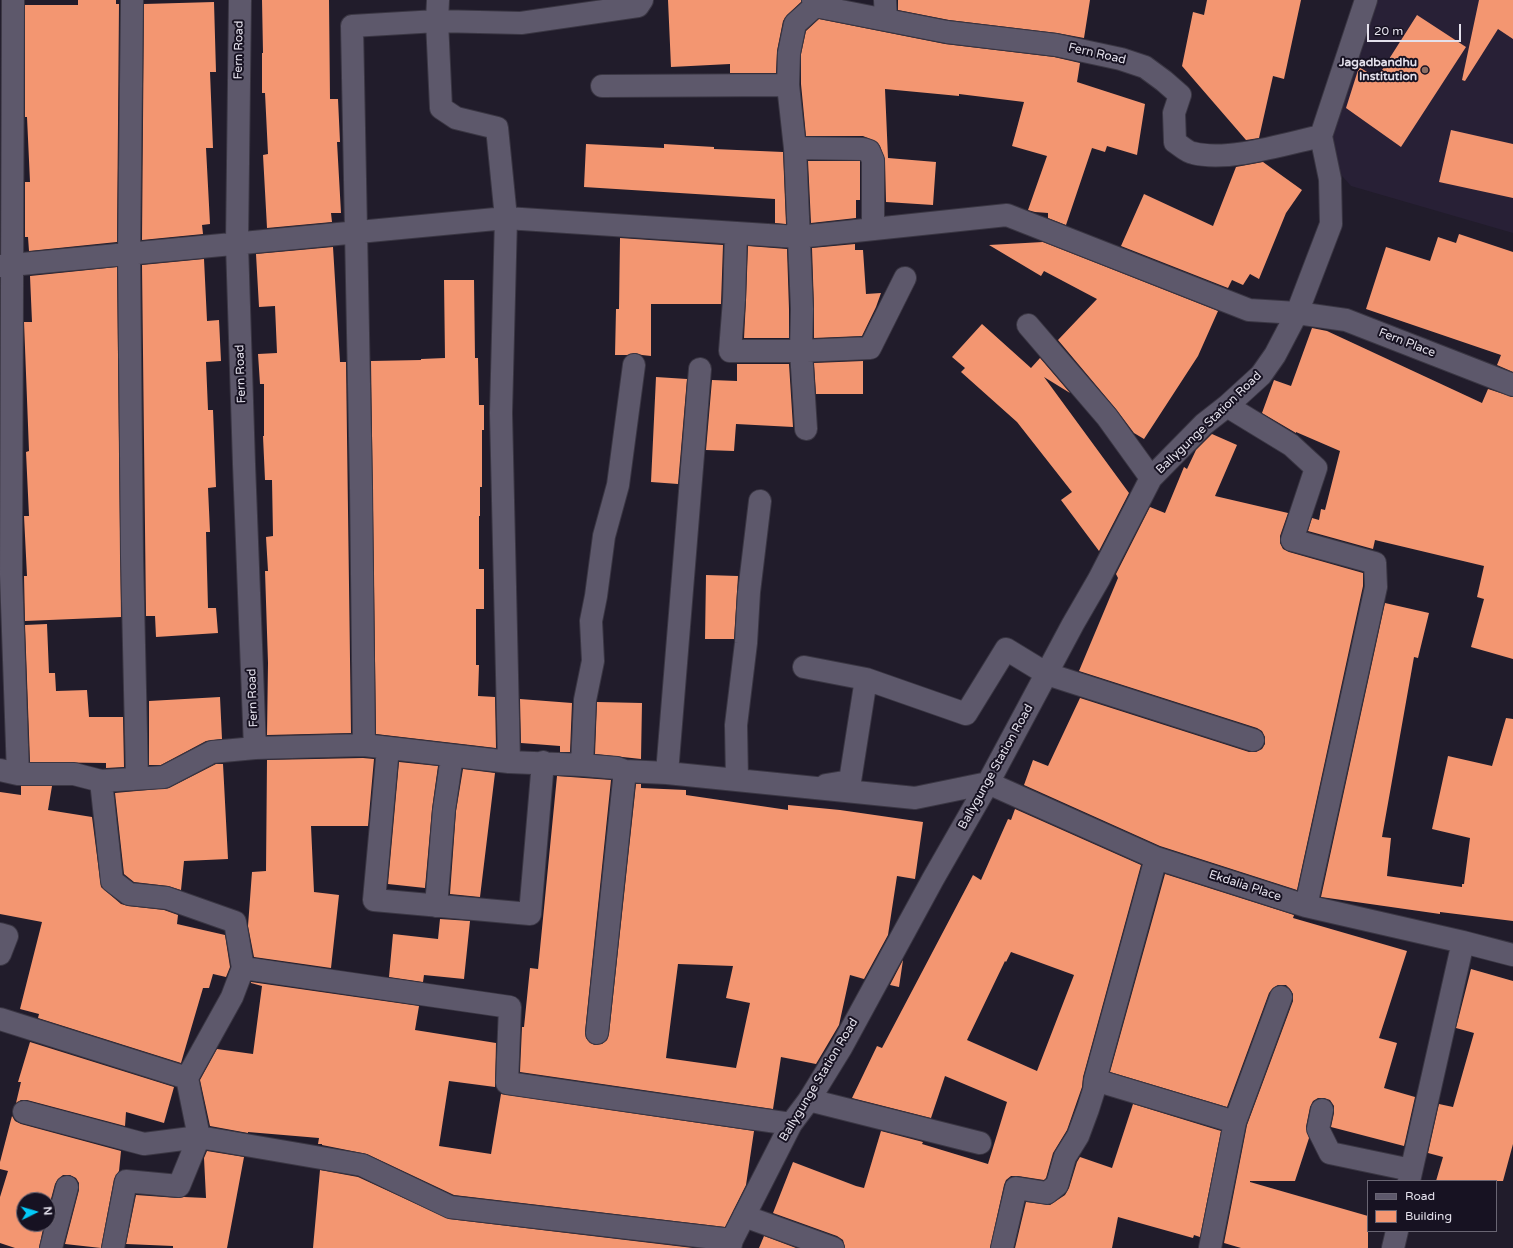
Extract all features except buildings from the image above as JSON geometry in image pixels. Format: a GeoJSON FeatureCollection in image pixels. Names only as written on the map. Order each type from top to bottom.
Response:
{"type":"FeatureCollection","features":[{"type":"Feature","properties":{"kind":"street"},"geometry":{"type":"LineString","coordinates":[[12,0],[6,266],[11,574],[9,772],[74,774],[101,781],[164,776],[212,752],[255,748],[364,745],[509,762],[543,762],[617,768],[625,771],[667,773],[915,798],[988,783]]}},
{"type":"Feature","properties":{"kind":"street"},"geometry":{"type":"LineString","coordinates":[[132,0],[129,254],[132,557],[137,778]]}},
{"type":"Feature","properties":{"kind":"street","name":"Fern Road"},"geometry":{"type":"LineString","coordinates":[[240,0],[237,244],[255,748]]}},
{"type":"Feature","properties":{"kind":"street"},"geometry":{"type":"LineString","coordinates":[[364,745],[352,26],[437,10],[521,23],[638,6],[642,0]]}},
{"type":"Feature","properties":{"kind":"street"},"geometry":{"type":"LineString","coordinates":[[1321,136],[1366,0]]}},
{"type":"Feature","properties":{"kind":"street"},"geometry":{"type":"LineString","coordinates":[[806,429],[800,351],[802,309],[795,148],[788,85],[789,53],[796,24],[814,3]]}},
{"type":"Feature","properties":{"kind":"street","name":"Fern Road"},"geometry":{"type":"LineString","coordinates":[[814,3],[885,9],[947,32],[1056,45],[1122,59],[1145,67],[1180,95],[1174,113],[1175,142],[1192,153],[1211,156],[1252,152],[1321,136]]}},
{"type":"Feature","properties":{"kind":"street"},"geometry":{"type":"LineString","coordinates":[[437,10],[441,108],[456,118],[497,128],[506,218],[501,413],[509,762]]}},
{"type":"Feature","properties":{"kind":"street"},"geometry":{"type":"LineString","coordinates":[[602,86],[788,85]]}},
{"type":"Feature","properties":{"kind":"street","name":"Ballygunge Station Road"},"geometry":{"type":"LineString","coordinates":[[731,1244],[791,1124],[841,1048],[1099,579],[1151,478],[1204,424],[1227,406],[1261,375],[1275,355],[1297,313],[1331,224],[1330,179],[1321,136]]}},
{"type":"Feature","properties":{"kind":"street"},"geometry":{"type":"LineString","coordinates":[[795,148],[864,149],[869,151],[873,160],[873,229]]}},
{"type":"Feature","properties":{"kind":"street","name":"Fern Place"},"geometry":{"type":"LineString","coordinates":[[6,266],[506,218],[798,237],[1007,215],[1249,310],[1297,313],[1346,320],[1513,385]]}},
{"type":"Feature","properties":{"kind":"street"},"geometry":{"type":"LineString","coordinates":[[736,233],[734,300],[730,351],[800,351],[870,348],[905,278]]}},
{"type":"Feature","properties":{"kind":"street"},"geometry":{"type":"LineString","coordinates":[[1028,325],[1107,417],[1151,478]]}},
{"type":"Feature","properties":{"kind":"street"},"geometry":{"type":"LineString","coordinates":[[582,765],[585,700],[593,661],[591,620],[596,596],[604,536],[618,485],[634,365]]}},
{"type":"Feature","properties":{"kind":"street"},"geometry":{"type":"LineString","coordinates":[[667,773],[700,369]]}},
{"type":"Feature","properties":{"kind":"street"},"geometry":{"type":"LineString","coordinates":[[1227,406],[1291,445],[1316,468],[1292,540],[1376,562],[1376,587],[1306,906]]}},
{"type":"Feature","properties":{"kind":"street"},"geometry":{"type":"LineString","coordinates":[[737,780],[736,725],[746,643],[749,592],[760,501]]}},
{"type":"Feature","properties":{"kind":"street"},"geometry":{"type":"LineString","coordinates":[[804,667],[866,679],[966,714],[1006,649],[1047,674],[1253,740]]}},
{"type":"Feature","properties":{"kind":"street"},"geometry":{"type":"LineString","coordinates":[[824,789],[824,785],[850,781],[866,679]]}},
{"type":"Feature","properties":{"kind":"street"},"geometry":{"type":"LineString","coordinates":[[388,748],[374,900],[436,906],[530,914],[543,762]]}},
{"type":"Feature","properties":{"kind":"street"},"geometry":{"type":"LineString","coordinates":[[436,906],[444,810],[452,756]]}},
{"type":"Feature","properties":{"kind":"street"},"geometry":{"type":"LineString","coordinates":[[597,1033],[625,771]]}},
{"type":"Feature","properties":{"kind":"street"},"geometry":{"type":"LineString","coordinates":[[101,781],[112,881],[129,894],[168,898],[235,922],[243,968],[232,997],[187,1078],[199,1137],[178,1186],[126,1181],[113,1248]]}},
{"type":"Feature","properties":{"kind":"street","name":"Ekdalia Place"},"geometry":{"type":"LineString","coordinates":[[988,783],[1156,858],[1306,906],[1513,955]]}},
{"type":"Feature","properties":{"kind":"street"},"geometry":{"type":"LineString","coordinates":[[1002,1248],[1016,1188],[1047,1193],[1057,1185],[1065,1157],[1078,1136],[1094,1090],[1095,1080],[1156,858]]}},
{"type":"Feature","properties":{"kind":"street"},"geometry":{"type":"LineString","coordinates":[[0,934],[7,936],[0,954]]}},
{"type":"Feature","properties":{"kind":"street"},"geometry":{"type":"LineString","coordinates":[[1322,1110],[1318,1129],[1330,1154],[1410,1175],[1462,942]]}},
{"type":"Feature","properties":{"kind":"street"},"geometry":{"type":"LineString","coordinates":[[243,968],[510,1007],[507,1083],[791,1124]]}},
{"type":"Feature","properties":{"kind":"street"},"geometry":{"type":"LineString","coordinates":[[1210,1248],[1235,1122],[1281,997]]}},
{"type":"Feature","properties":{"kind":"street"},"geometry":{"type":"LineString","coordinates":[[0,1019],[187,1078]]}},
{"type":"Feature","properties":{"kind":"street"},"geometry":{"type":"LineString","coordinates":[[1095,1080],[1235,1122]]}},
{"type":"Feature","properties":{"kind":"street"},"geometry":{"type":"LineString","coordinates":[[808,1100],[980,1143]]}},
{"type":"Feature","properties":{"kind":"street"},"geometry":{"type":"LineString","coordinates":[[24,1112],[144,1144],[199,1137],[362,1165],[450,1207],[731,1244]]}},
{"type":"Feature","properties":{"kind":"street"},"geometry":{"type":"LineString","coordinates":[[51,1248],[67,1187]]}},
{"type":"Feature","properties":{"kind":"street"},"geometry":{"type":"LineString","coordinates":[[744,1216],[833,1248]]}},
{"type":"Feature","properties":{"kind":"street"},"geometry":{"type":"LineString","coordinates":[[1393,1248],[1397,1232]]}},
{"type":"Feature","properties":{"kind":"shaded area","name":"Jagadbandhu Institution"},"geometry":{"type":"Polygon","coordinates":[[[1364,0],[1513,0],[1513,233],[1351,186],[1309,139],[1364,0]]]}},
{"type":"Feature","properties":{"kind":"place","name":"Jagadbandhu Institution"},"geometry":{"type":"Point","coordinates":[1425,70]}}]}
